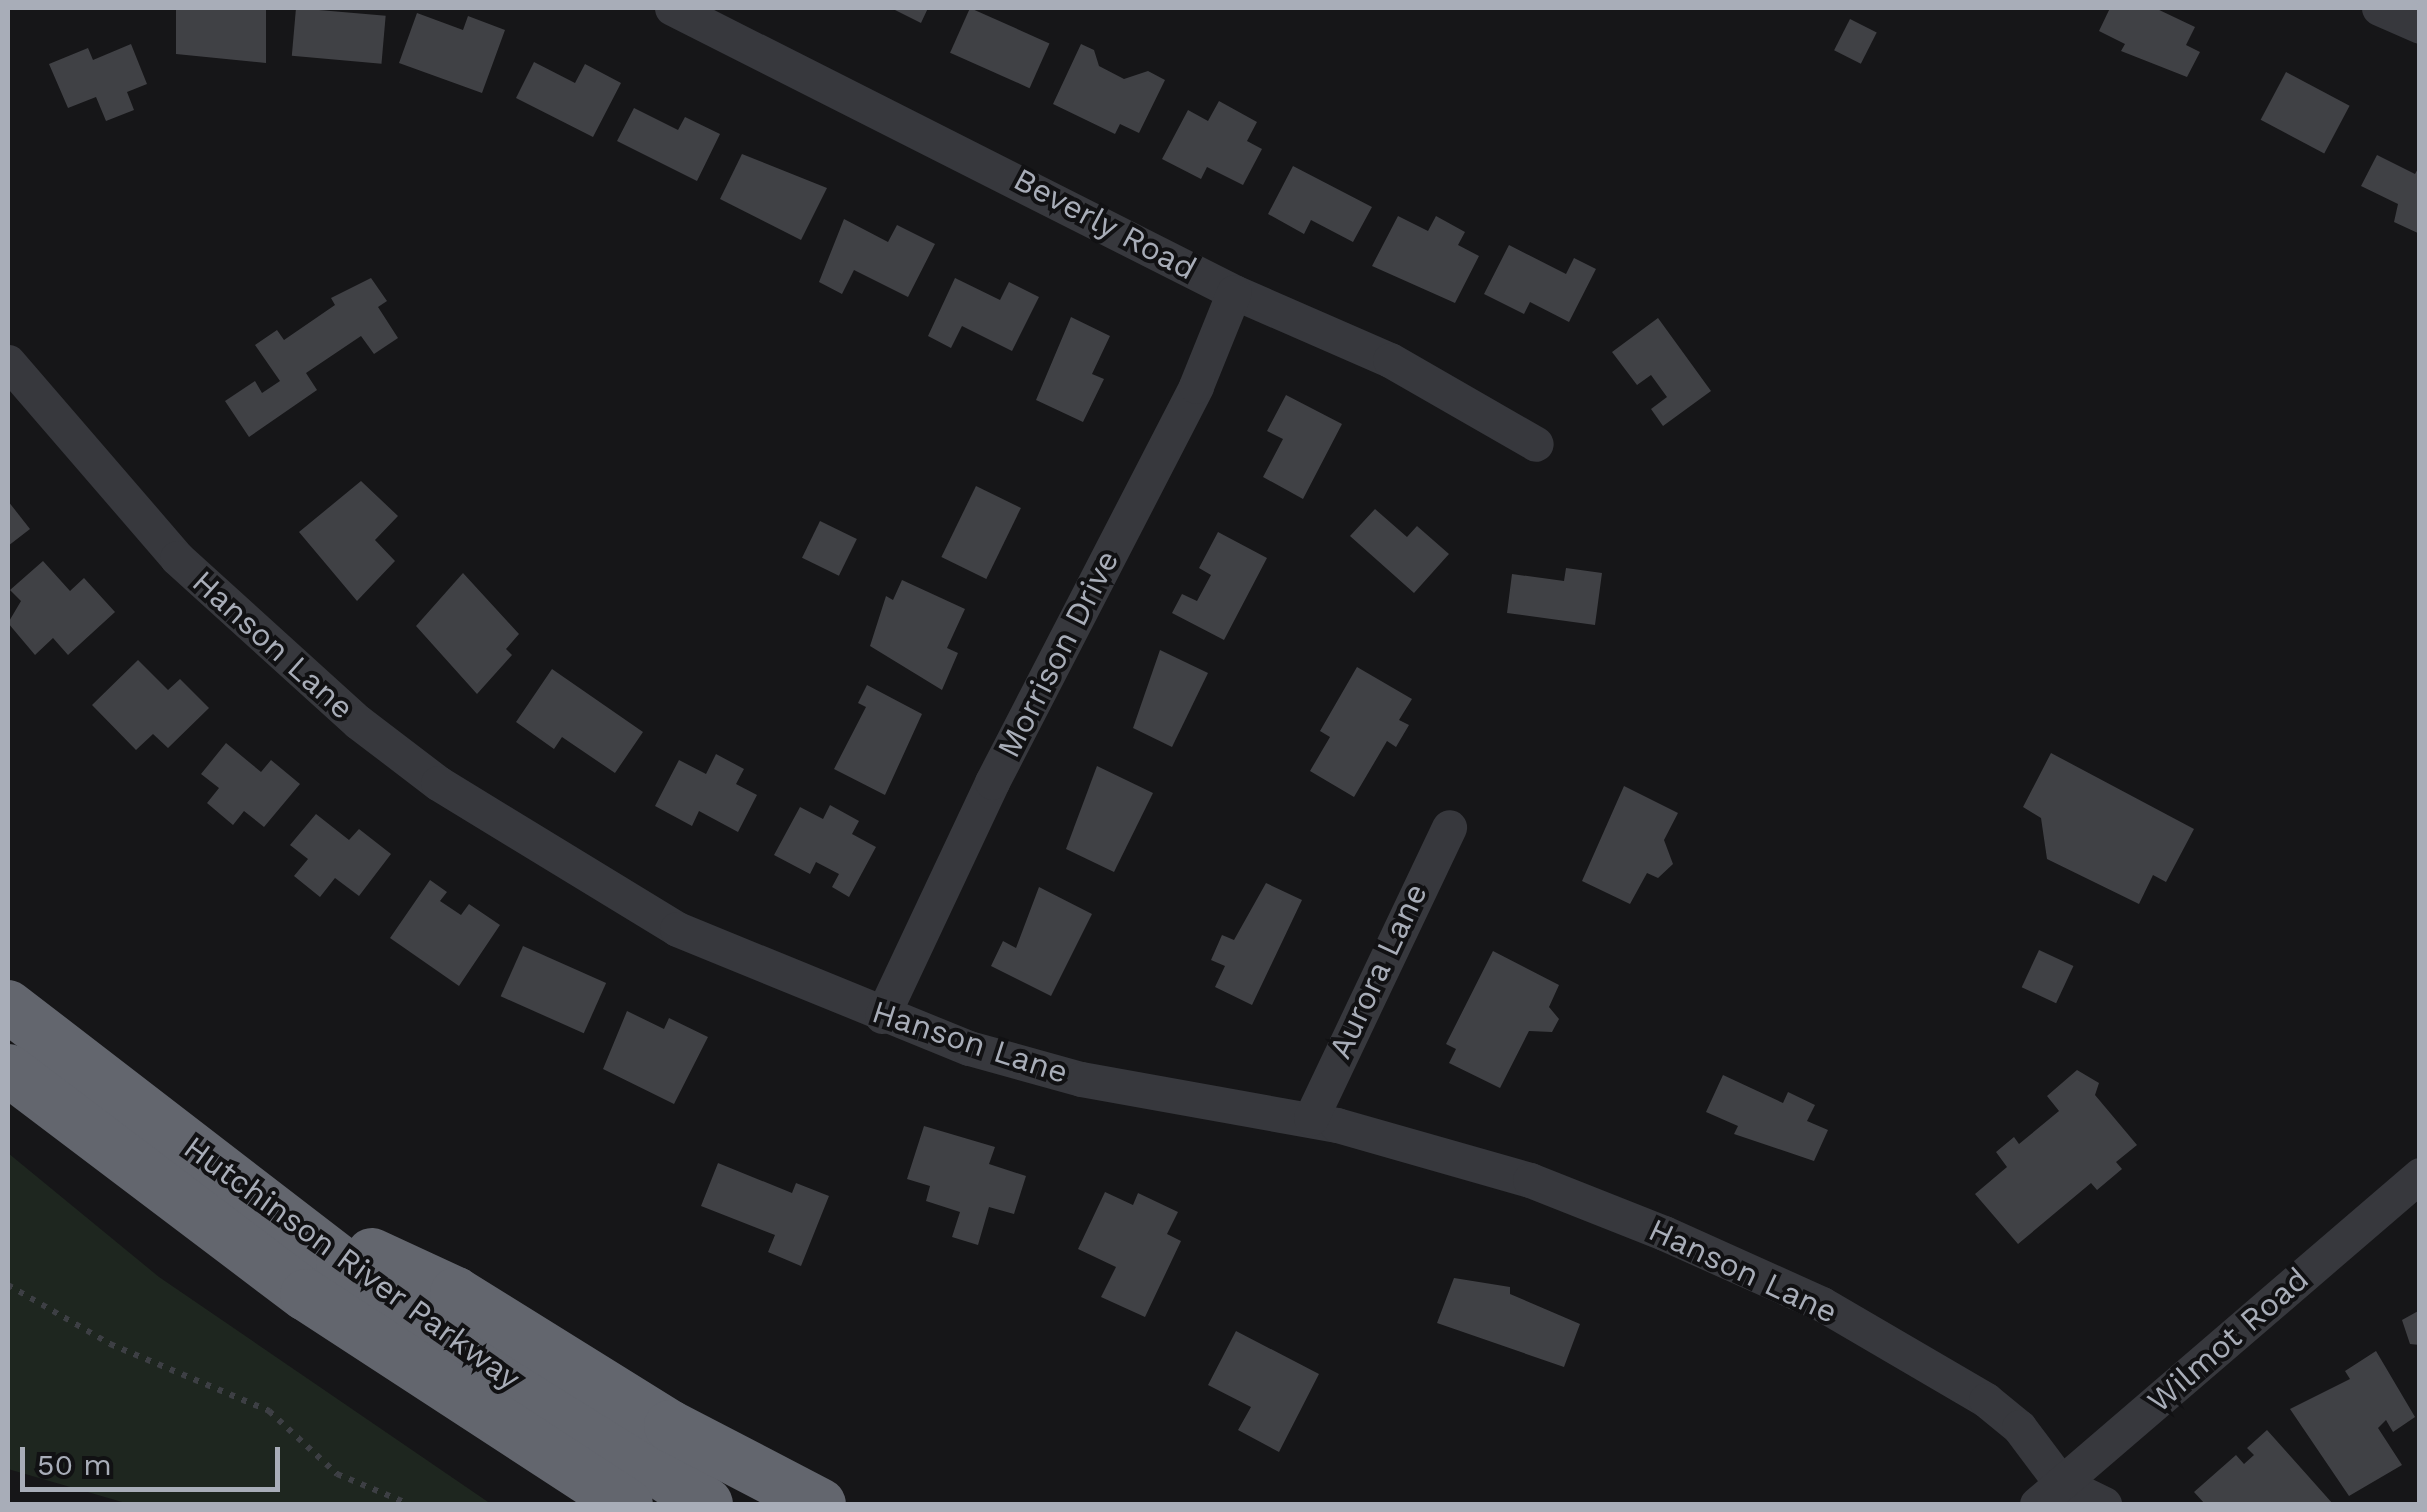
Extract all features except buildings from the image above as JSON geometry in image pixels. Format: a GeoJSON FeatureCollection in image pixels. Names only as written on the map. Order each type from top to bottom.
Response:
{"type":"FeatureCollection","features":[{"type":"Feature","properties":{"kind":"highway","name":"Hutchinson River Parkway"},"geometry":{"type":"LineString","coordinates":[[8,1006],[444,1334],[708,1504]]}},
{"type":"Feature","properties":{"kind":"highway","name":"Hutchinson River Parkway"},"geometry":{"type":"LineString","coordinates":[[8,1070],[291,1284],[627,1504]]}},
{"type":"Feature","properties":{"kind":"highway"},"geometry":{"type":"LineString","coordinates":[[273,1208],[456,1293],[670,1426],[820,1504]]}},
{"type":"Feature","properties":{"kind":"highway"},"geometry":{"type":"LineString","coordinates":[[475,1407],[587,1504]]}},
{"type":"Feature","properties":{"kind":"street","name":"Beverly Road"},"geometry":{"type":"LineString","coordinates":[[672,8],[1234,292],[1390,360],[1536,444]]}},
{"type":"Feature","properties":{"kind":"street"},"geometry":{"type":"LineString","coordinates":[[2379,8],[2420,26]]}},
{"type":"Feature","properties":{"kind":"street","name":"Morrison Drive"},"geometry":{"type":"LineString","coordinates":[[882,1016],[984,798],[1196,386],[1234,292]]}},
{"type":"Feature","properties":{"kind":"street","name":"Hanson Lane"},"geometry":{"type":"LineString","coordinates":[[8,362],[176,558],[288,663],[438,783],[677,929],[882,1016],[1082,1079],[1311,1118],[1530,1180],[1822,1304],[1986,1400],[2019,1427],[2054,1497]]}},
{"type":"Feature","properties":{"kind":"street","name":"Aurora Lane"},"geometry":{"type":"LineString","coordinates":[[1311,1118],[1449,827]]}},
{"type":"Feature","properties":{"kind":"street","name":"Wilmot Road"},"geometry":{"type":"LineString","coordinates":[[2054,1497],[2420,1174]]}},
{"type":"Feature","properties":{"kind":"street"},"geometry":{"type":"LineString","coordinates":[[2054,1497],[2104,1504]]}},
{"type":"Feature","properties":{"kind":"path"},"geometry":{"type":"LineString","coordinates":[[8,1285],[110,1344],[269,1411],[337,1474],[408,1504]]}},
{"type":"Feature","properties":{"kind":"shaded area"},"geometry":{"type":"Polygon","coordinates":[[[8,1153],[159,1277],[491,1504],[129,1504],[8,1469],[8,1153]]]}}]}
